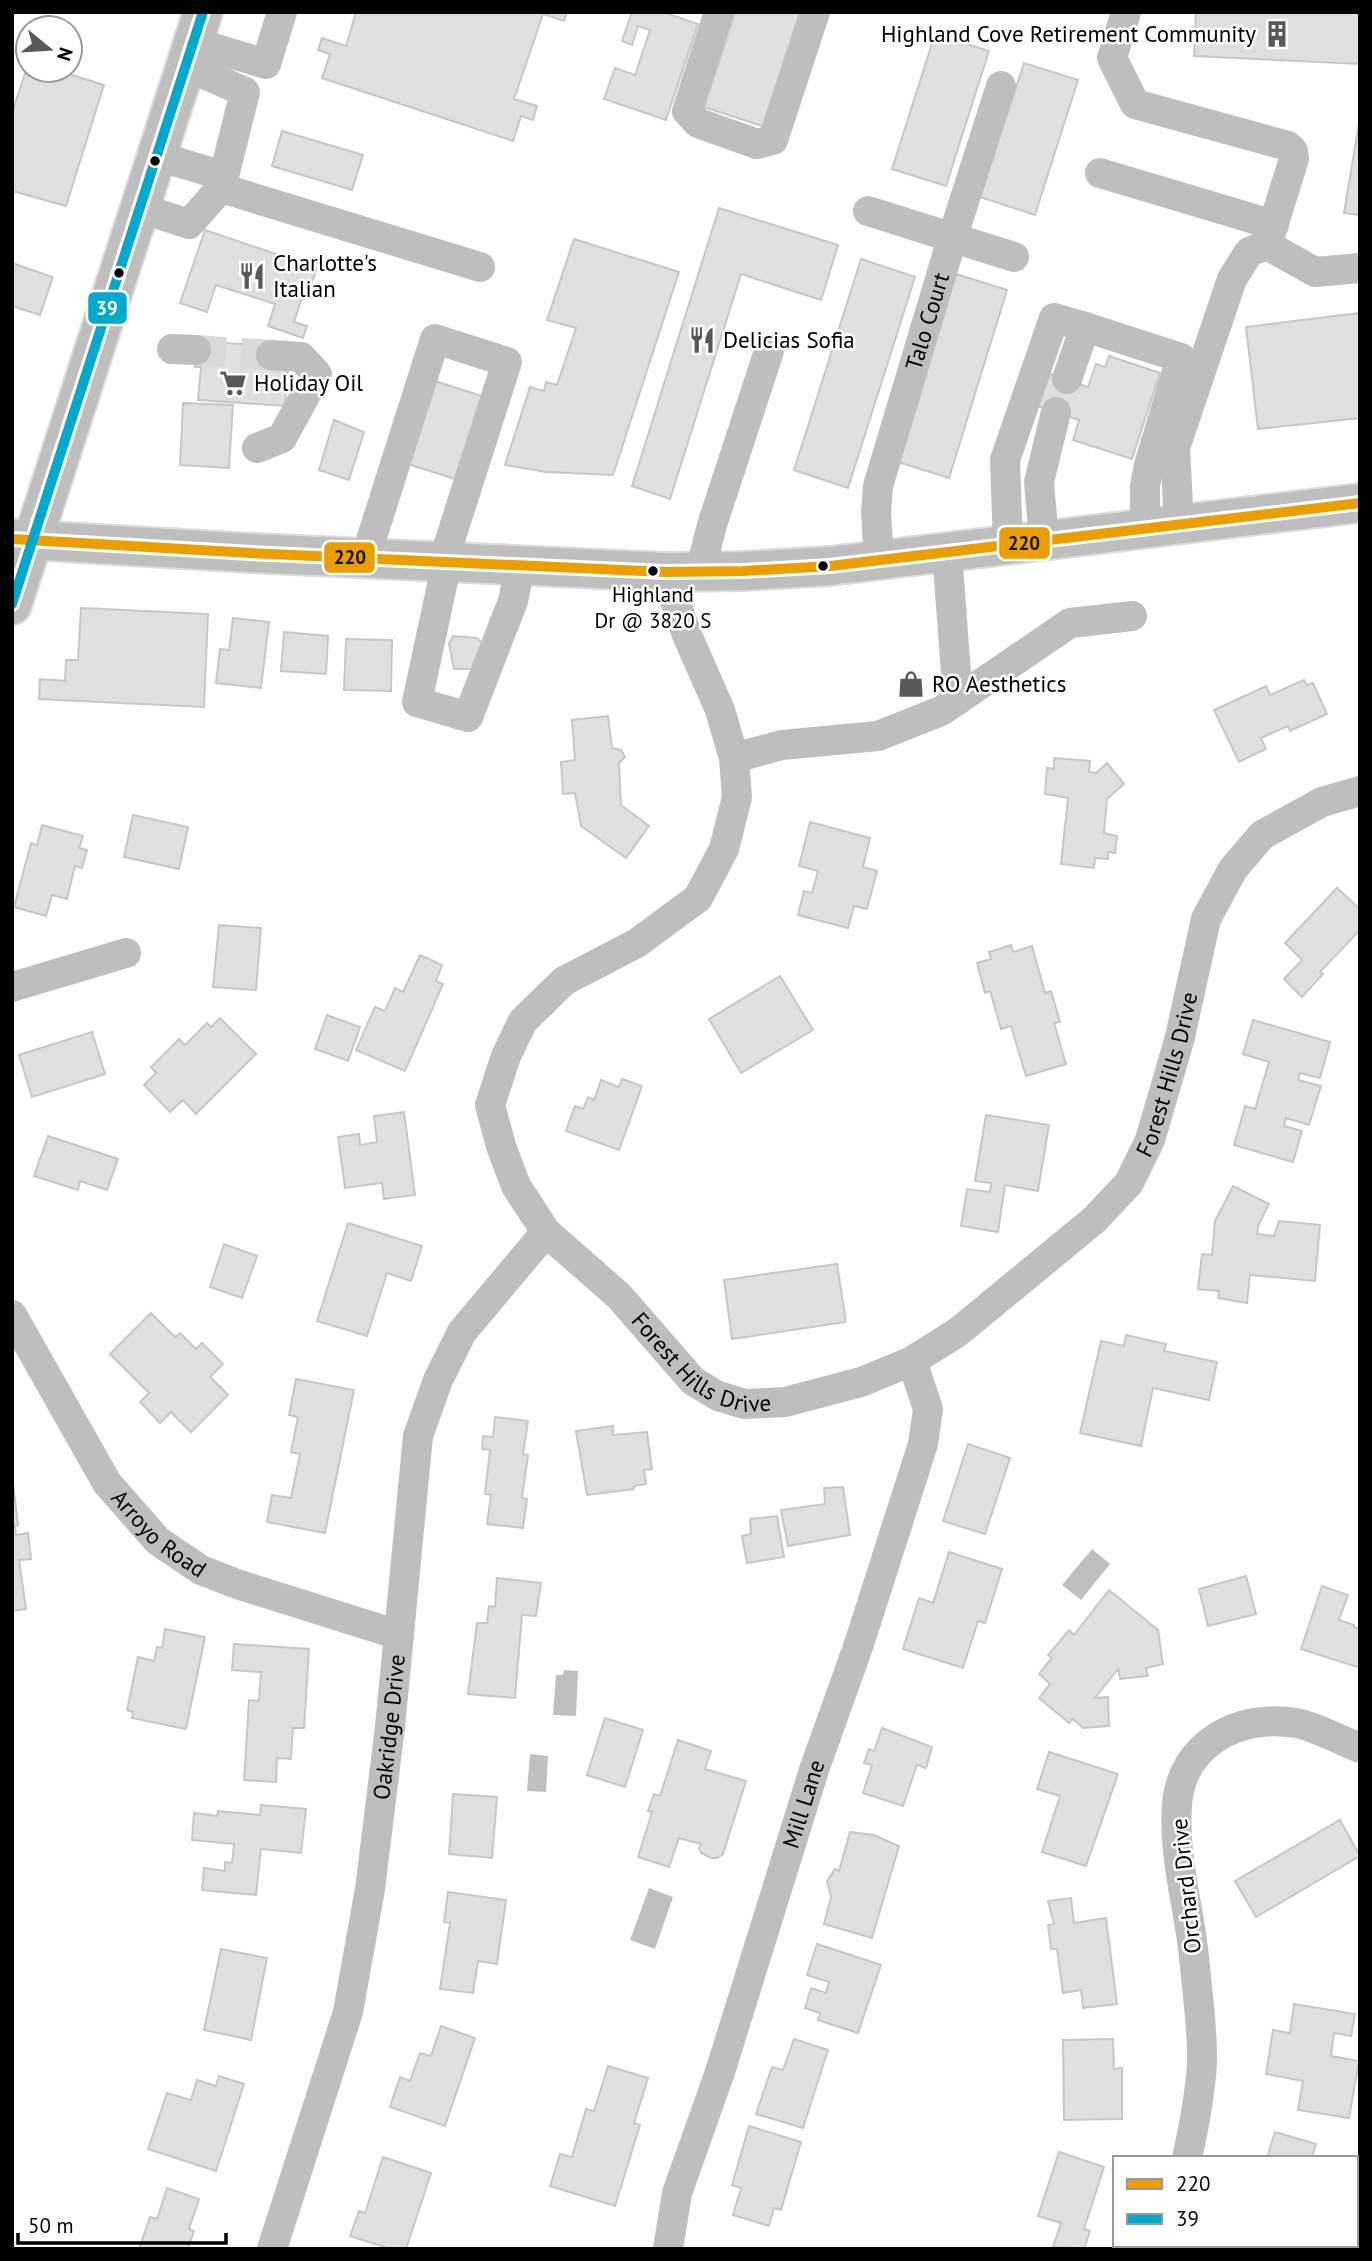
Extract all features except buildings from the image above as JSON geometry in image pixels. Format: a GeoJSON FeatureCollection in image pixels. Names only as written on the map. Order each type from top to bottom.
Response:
{"type":"FeatureCollection","features":[{"type":"Feature","properties":{"kind":"main road"},"geometry":{"type":"LineString","coordinates":[[12,605],[22,539],[140,208],[195,40]]}},
{"type":"Feature","properties":{"kind":"main road"},"geometry":{"type":"LineString","coordinates":[[22,539],[365,559],[683,572],[830,566],[1360,503]]}},
{"type":"Feature","properties":{"kind":"street"},"geometry":{"type":"LineString","coordinates":[[195,40],[266,64],[282,12]]}},
{"type":"Feature","properties":{"kind":"street"},"geometry":{"type":"LineString","coordinates":[[719,12],[687,111],[698,123],[757,144],[773,140],[815,12]]}},
{"type":"Feature","properties":{"kind":"street"},"geometry":{"type":"LineString","coordinates":[[1126,12],[1112,58],[1135,104],[1287,146],[1293,152],[1294,159],[1270,235],[1249,252],[1232,279],[1175,448],[1162,527]]}},
{"type":"Feature","properties":{"kind":"street"},"geometry":{"type":"LineString","coordinates":[[140,208],[189,224],[223,182],[245,92],[195,40]]}},
{"type":"Feature","properties":{"kind":"street","name":"Talo Court"},"geometry":{"type":"LineString","coordinates":[[879,561],[876,512],[878,486],[1001,86]]}},
{"type":"Feature","properties":{"kind":"street"},"geometry":{"type":"LineString","coordinates":[[157,156],[223,182],[480,267]]}},
{"type":"Feature","properties":{"kind":"street"},"geometry":{"type":"LineString","coordinates":[[1100,173],[1270,235],[1315,272],[1360,268]]}},
{"type":"Feature","properties":{"kind":"street"},"geometry":{"type":"LineString","coordinates":[[868,211],[1014,257]]}},
{"type":"Feature","properties":{"kind":"street"},"geometry":{"type":"LineString","coordinates":[[1026,543],[1005,460],[1054,318],[1181,359],[1145,486],[1162,527]]}},
{"type":"Feature","properties":{"kind":"street"},"geometry":{"type":"LineString","coordinates":[[1067,379],[1085,327]]}},
{"type":"Feature","properties":{"kind":"street"},"geometry":{"type":"LineString","coordinates":[[365,559],[435,339],[507,362],[445,562],[417,702],[468,717],[513,601],[520,566]]}},
{"type":"Feature","properties":{"kind":"street"},"geometry":{"type":"LineString","coordinates":[[683,572],[712,524],[769,351]]}},
{"type":"Feature","properties":{"kind":"street"},"geometry":{"type":"LineString","coordinates":[[257,448],[282,438],[317,374],[301,357],[271,355]]}},
{"type":"Feature","properties":{"kind":"street"},"geometry":{"type":"LineString","coordinates":[[1026,543],[1056,412]]}},
{"type":"Feature","properties":{"kind":"street"},"geometry":{"type":"LineString","coordinates":[[947,552],[958,700]]}},
{"type":"Feature","properties":{"kind":"street","name":"Forest Hills Drive"},"geometry":{"type":"LineString","coordinates":[[683,572],[687,635],[720,710],[734,758],[737,797],[724,849],[698,898],[637,943],[564,981],[523,1021],[506,1056],[491,1105],[501,1146],[516,1186],[546,1232],[619,1296],[693,1381],[718,1396],[745,1404],[785,1402],[861,1382],[912,1361],[968,1324],[1094,1220],[1129,1183],[1150,1140],[1180,1037],[1206,919],[1233,869],[1262,835],[1322,802],[1360,791]]}},
{"type":"Feature","properties":{"kind":"street"},"geometry":{"type":"LineString","coordinates":[[734,758],[782,745],[878,736],[941,711],[1070,623],[1132,617]]}},
{"type":"Feature","properties":{"kind":"street"},"geometry":{"type":"LineString","coordinates":[[12,987],[126,953]]}},
{"type":"Feature","properties":{"kind":"street","name":"Oakridge Drive"},"geometry":{"type":"LineString","coordinates":[[272,2249],[348,2012],[370,1889],[418,1436],[438,1380],[462,1332],[546,1232]]}},
{"type":"Feature","properties":{"kind":"street","name":"Arroyo Road"},"geometry":{"type":"LineString","coordinates":[[12,1315],[107,1483],[159,1541],[181,1558],[213,1574],[399,1635]]}},
{"type":"Feature","properties":{"kind":"street","name":"Mill Lane"},"geometry":{"type":"LineString","coordinates":[[668,2249],[677,2193],[720,2072],[814,1770],[868,1618],[923,1444],[928,1409],[912,1361]]}},
{"type":"Feature","properties":{"kind":"street","name":"Orchard Drive"},"geometry":{"type":"LineString","coordinates":[[1187,2156],[1197,2112],[1202,2061],[1194,1955],[1177,1835],[1177,1804],[1181,1778],[1202,1748],[1228,1729],[1261,1721],[1297,1723],[1360,1748]]}},
{"type":"Feature","properties":{"kind":"shaded area"},"geometry":{"type":"Polygon","coordinates":[[[1092,1549],[1110,1564],[1081,1600],[1062,1585],[1092,1549]]]}},
{"type":"Feature","properties":{"kind":"shaded area"},"geometry":{"type":"Polygon","coordinates":[[[564,1670],[578,1671],[576,1716],[553,1715],[556,1675],[563,1675],[564,1670]]]}},
{"type":"Feature","properties":{"kind":"shaded area"},"geometry":{"type":"Polygon","coordinates":[[[530,1754],[548,1756],[546,1792],[527,1791],[530,1754]]]}},
{"type":"Feature","properties":{"kind":"shaded area"},"geometry":{"type":"Polygon","coordinates":[[[649,1888],[673,1897],[655,1949],[630,1940],[649,1888]]]}},
{"type":"Feature","properties":{"kind":"tunnel"},"geometry":{"type":"LineString","coordinates":[[196,350],[271,355]]}},
{"type":"Feature","properties":{"kind":"transit line","name":"39"},"geometry":{"type":"LineString","coordinates":[[12,604],[203,12]]}},
{"type":"Feature","properties":{"kind":"transit line","name":"220"},"geometry":{"type":"LineString","coordinates":[[12,539],[665,572],[743,571],[830,566],[1360,503]]}},
{"type":"Feature","properties":{"kind":"place","name":"Highland Cove Retirement Community"},"geometry":{"type":"Point","coordinates":[1277,34]}},
{"type":"Feature","properties":{"kind":"place","name":"Charlotte's Italian"},"geometry":{"type":"Point","coordinates":[252,276]}},
{"type":"Feature","properties":{"kind":"place","name":"Delicias Sofia"},"geometry":{"type":"Point","coordinates":[702,340]}},
{"type":"Feature","properties":{"kind":"place","name":"Holiday Oil"},"geometry":{"type":"Point","coordinates":[233,383]}},
{"type":"Feature","properties":{"kind":"place","name":"Highland Dr @ 3820 S"},"geometry":{"type":"Point","coordinates":[653,571]}},
{"type":"Feature","properties":{"kind":"place","name":"RO Aesthetics"},"geometry":{"type":"Point","coordinates":[911,684]}}]}
